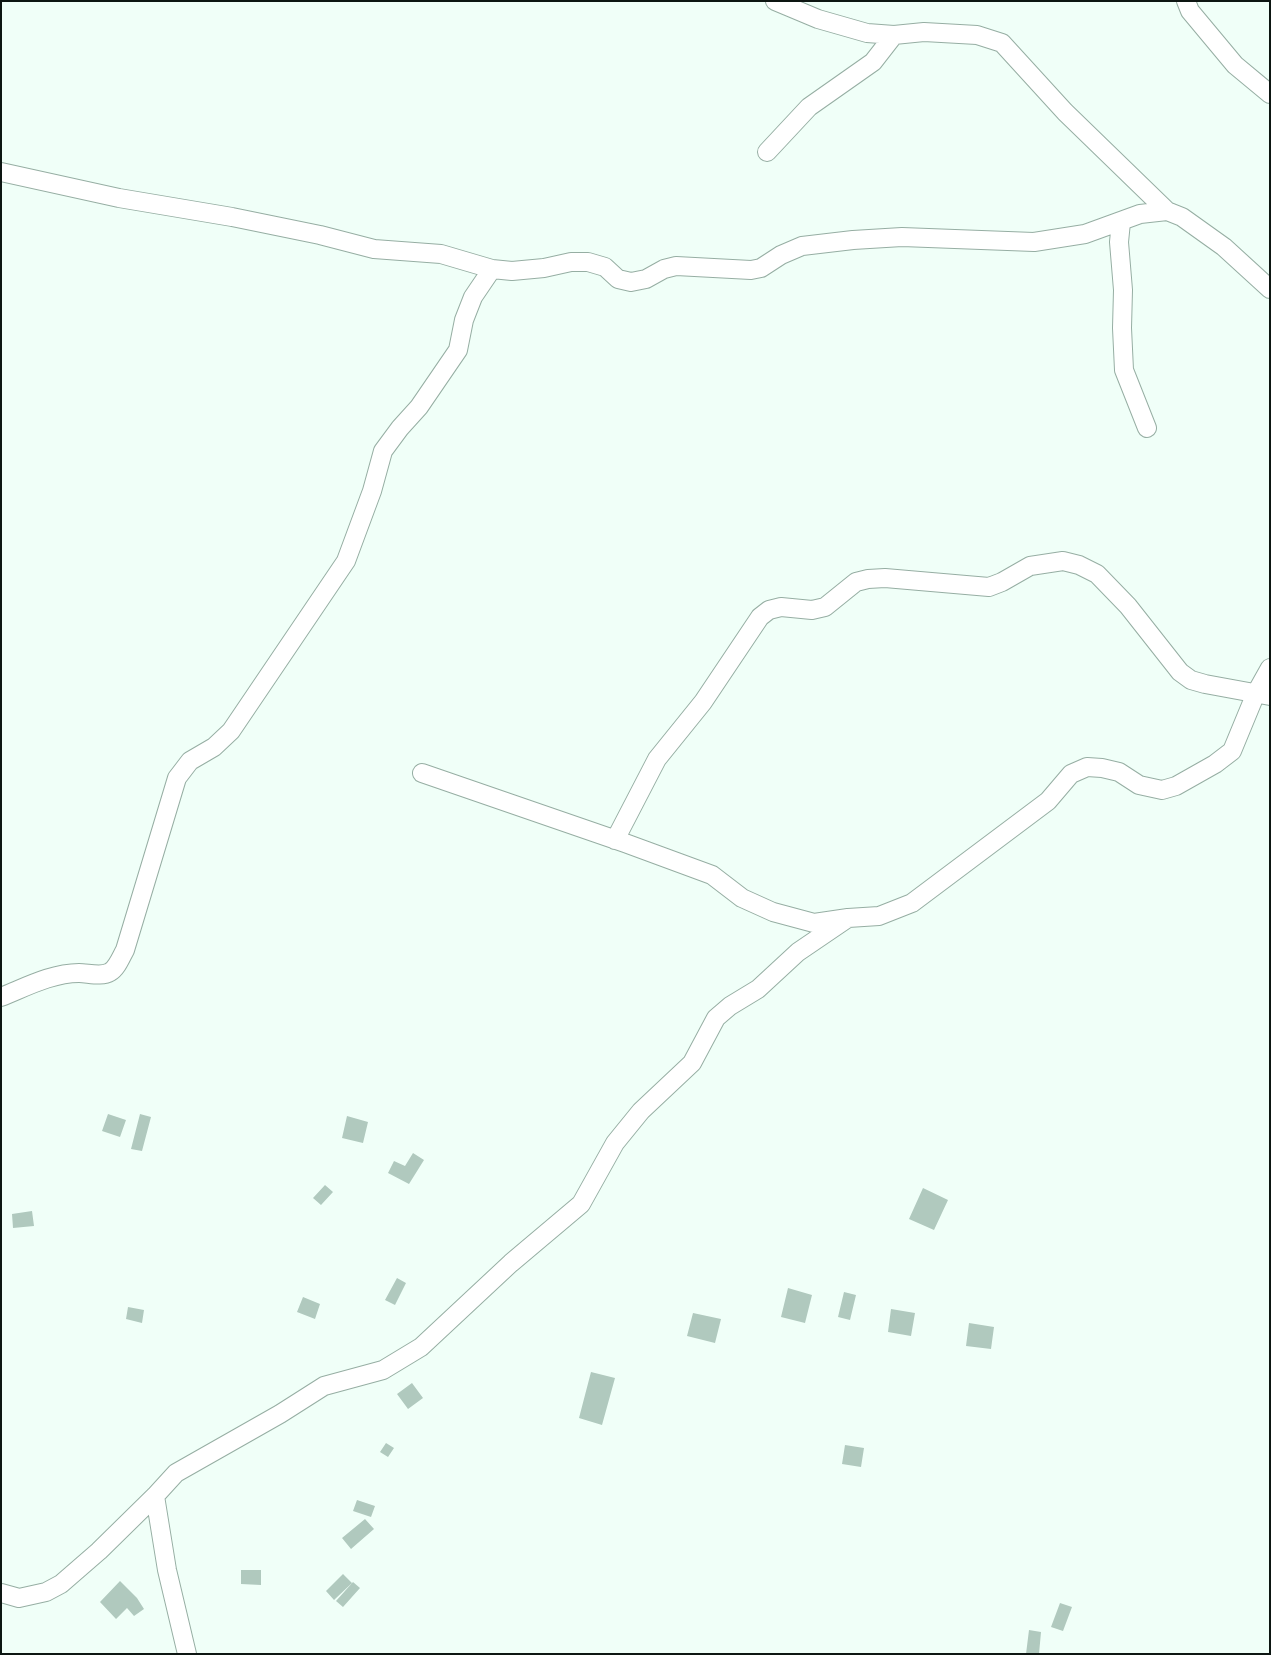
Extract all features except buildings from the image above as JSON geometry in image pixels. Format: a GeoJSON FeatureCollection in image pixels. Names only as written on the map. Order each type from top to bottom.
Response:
{"type":"FeatureCollection","features":[{"type":"Feature","properties":{"kind":"street"},"geometry":{"type":"LineString","coordinates":[[775,1],[818,19],[867,33],[894,36],[924,32],[977,35],[1002,43],[1065,112],[1167,211],[1182,217],[1224,247],[1270,290]]}},
{"type":"Feature","properties":{"kind":"street"},"geometry":{"type":"LineString","coordinates":[[1186,1],[1190,11],[1235,65],[1270,94]]}},
{"type":"Feature","properties":{"kind":"street"},"geometry":{"type":"LineString","coordinates":[[767,152],[809,107],[874,62],[894,36]]}},
{"type":"Feature","properties":{"kind":"street"},"geometry":{"type":"LineString","coordinates":[[1,172],[119,198],[232,217],[311,233],[374,250],[441,254],[492,269],[512,271],[544,268],[571,262],[588,262],[604,267],[618,278],[631,282],[646,279],[664,269],[676,266],[751,270],[762,268],[781,255],[802,246],[853,240],[902,237],[1034,242],[1085,234],[1140,214],[1167,211]]}},
{"type":"Feature","properties":{"kind":"street"},"geometry":{"type":"LineString","coordinates":[[1122,222],[1119,242],[1124,370],[1147,428]]}},
{"type":"Feature","properties":{"kind":"street"},"geometry":{"type":"LineString","coordinates":[[1,997],[59,975],[79,973],[102,974],[110,972],[116,967],[125,950],[177,778],[190,761],[214,747],[231,731],[346,562],[372,491],[383,451],[400,428],[419,408],[458,350],[464,320],[473,297],[492,269]]}},
{"type":"Feature","properties":{"kind":"street"},"geometry":{"type":"LineString","coordinates":[[615,840],[657,759],[703,702],[760,617],[769,610],[782,608],[812,610],[825,608],[856,582],[868,579],[885,578],[989,587],[1030,566],[1063,561],[1079,565],[1097,574],[1128,606],[1180,672],[1191,680],[1263,694]]}},
{"type":"Feature","properties":{"kind":"street"},"geometry":{"type":"LineString","coordinates":[[422,774],[712,875],[742,898],[772,912],[814,923],[879,916],[912,903],[1048,801],[1071,774],[1087,767],[1102,768],[1119,772],[1139,785],[1162,790],[1176,786],[1215,764],[1232,751],[1263,694],[1270,668]]}},
{"type":"Feature","properties":{"kind":"street"},"geometry":{"type":"LineString","coordinates":[[1,1593],[19,1598],[46,1592],[61,1584],[99,1551],[176,1473],[280,1414],[324,1386],[383,1370],[421,1346],[511,1263],[581,1204],[615,1143],[641,1111],[692,1063],[716,1018],[730,1006],[758,989],[798,952],[848,918]]}},
{"type":"Feature","properties":{"kind":"street"},"geometry":{"type":"LineString","coordinates":[[155,1496],[167,1570],[186,1654]]}}]}
